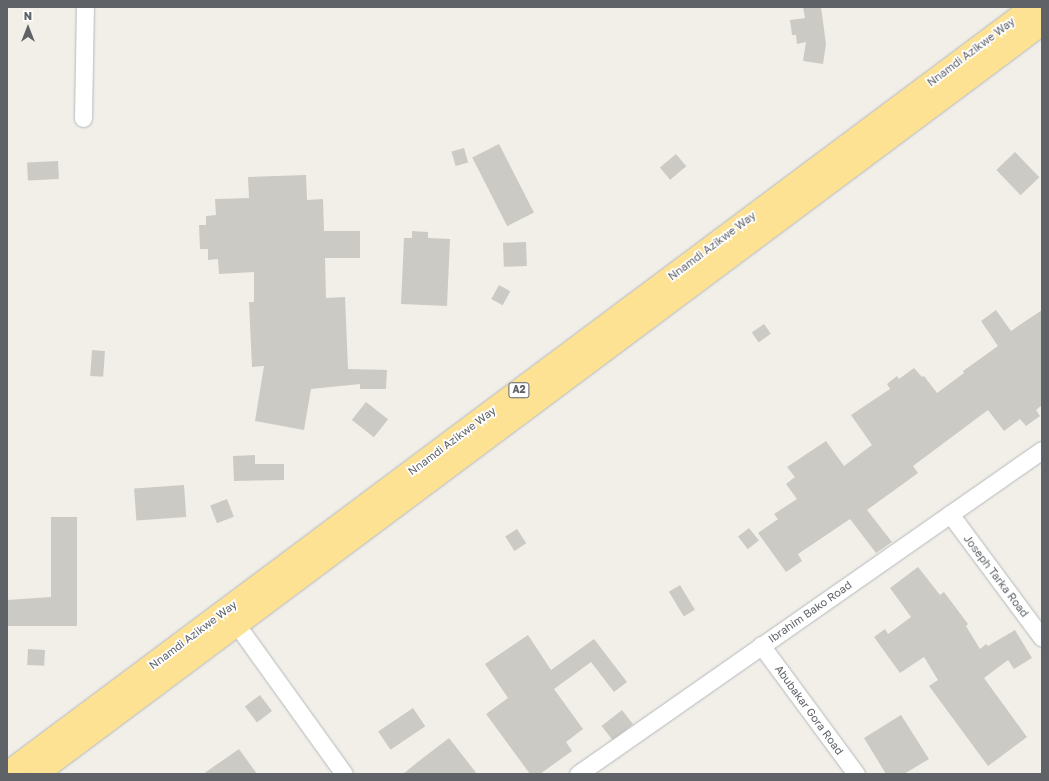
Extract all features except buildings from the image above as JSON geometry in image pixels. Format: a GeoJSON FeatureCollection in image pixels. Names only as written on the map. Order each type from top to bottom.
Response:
{"type":"FeatureCollection","features":[{"type":"Feature","properties":{"kind":"highway","name":"Nnamdi Azikwe Way"},"geometry":{"type":"LineString","coordinates":[[38,774],[127,695],[1032,7]]}},
{"type":"Feature","properties":{"kind":"highway","name":"Nnamdi Azikwe Way"},"geometry":{"type":"LineString","coordinates":[[7,773],[237,625],[1042,24]]}},
{"type":"Feature","properties":{"kind":"street"},"geometry":{"type":"LineString","coordinates":[[83,118],[85,7]]}},
{"type":"Feature","properties":{"kind":"street","name":"Ibrahim Bako Road"},"geometry":{"type":"LineString","coordinates":[[578,774],[1042,450]]}},
{"type":"Feature","properties":{"kind":"street","name":"Joseph Tarka Road"},"geometry":{"type":"LineString","coordinates":[[950,514],[1042,638]]}},
{"type":"Feature","properties":{"kind":"street"},"geometry":{"type":"LineString","coordinates":[[237,625],[344,774]]}},
{"type":"Feature","properties":{"kind":"street","name":"Abubakar Gora Road"},"geometry":{"type":"LineString","coordinates":[[761,646],[856,774]]}}]}
